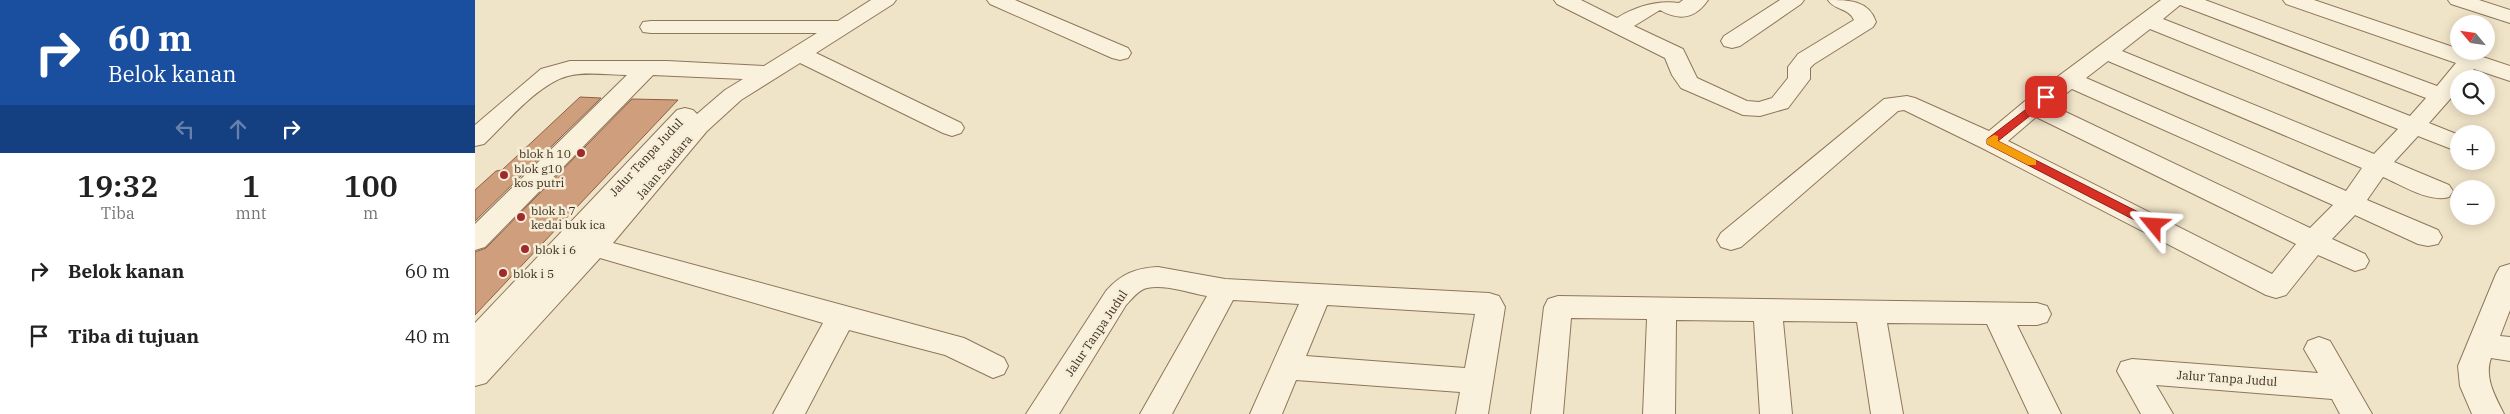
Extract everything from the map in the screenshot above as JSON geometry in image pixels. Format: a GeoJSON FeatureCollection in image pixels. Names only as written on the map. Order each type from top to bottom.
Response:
{"type":"FeatureCollection","features":[{"type":"Feature","properties":{"kind":"street","name":"Jalan Saudara"},"geometry":{"type":"LineString","coordinates":[[475,374],[594,247],[698,126],[757,72],[800,54],[886,0]]}},
{"type":"Feature","properties":{"kind":"street"},"geometry":{"type":"LineString","coordinates":[[997,0],[1120,53]]}},
{"type":"Feature","properties":{"kind":"street"},"geometry":{"type":"LineString","coordinates":[[1564,0],[1617,28],[1675,54],[1683,75],[1689,83],[1743,108],[1760,109],[1780,103],[1799,79],[1799,67],[1806,59],[1865,22],[1864,16],[1858,9],[1838,0]]}},
{"type":"Feature","properties":{"kind":"street"},"geometry":{"type":"LineString","coordinates":[[1617,28],[1660,1],[1679,12],[1699,0]]}},
{"type":"Feature","properties":{"kind":"street"},"geometry":{"type":"LineString","coordinates":[[1732,41],[1794,0]]}},
{"type":"Feature","properties":{"kind":"street"},"geometry":{"type":"LineString","coordinates":[[1991,142],[2033,106],[2072,80],[2174,0]]}},
{"type":"Feature","properties":{"kind":"street"},"geometry":{"type":"LineString","coordinates":[[2186,0],[2441,96]]}},
{"type":"Feature","properties":{"kind":"street"},"geometry":{"type":"LineString","coordinates":[[2293,0],[2510,74]]}},
{"type":"Feature","properties":{"kind":"street"},"geometry":{"type":"LineString","coordinates":[[2458,0],[2510,17]]}},
{"type":"Feature","properties":{"kind":"street"},"geometry":{"type":"LineString","coordinates":[[2148,21],[2450,141]]}},
{"type":"Feature","properties":{"kind":"street"},"geometry":{"type":"LineString","coordinates":[[651,27],[843,27]]}},
{"type":"Feature","properties":{"kind":"street"},"geometry":{"type":"LineString","coordinates":[[2107,53],[2440,191]]}},
{"type":"Feature","properties":{"kind":"street"},"geometry":{"type":"LineString","coordinates":[[800,54],[952,128]]}},
{"type":"Feature","properties":{"kind":"street"},"geometry":{"type":"LineString","coordinates":[[1731,240],[1892,104],[1907,103],[1991,142],[2276,288],[2313,242],[2350,204],[2378,165],[2441,96],[2469,61]]}},
{"type":"Feature","properties":{"kind":"street"},"geometry":{"type":"LineString","coordinates":[[475,138],[530,88],[549,74],[570,68],[757,72]]}},
{"type":"Feature","properties":{"kind":"street"},"geometry":{"type":"LineString","coordinates":[[475,240],[646,69]]}},
{"type":"Feature","properties":{"kind":"street","name":"Jalur Tanpa Judul"},"geometry":{"type":"LineString","coordinates":[[475,342],[691,110],[714,91],[757,72]]}},
{"type":"Feature","properties":{"kind":"street"},"geometry":{"type":"LineString","coordinates":[[2072,80],[2428,237]]}},
{"type":"Feature","properties":{"kind":"street"},"geometry":{"type":"LineString","coordinates":[[2033,106],[2355,261]]}},
{"type":"Feature","properties":{"kind":"street"},"geometry":{"type":"LineString","coordinates":[[615,192],[643,192]]}},
{"type":"Feature","properties":{"kind":"street"},"geometry":{"type":"LineString","coordinates":[[594,247],[842,317],[953,346],[993,366]]}},
{"type":"Feature","properties":{"kind":"street"},"geometry":{"type":"LineString","coordinates":[[2488,414],[2475,386],[2473,366],[2510,274]]}},
{"type":"Feature","properties":{"kind":"street","name":"Jalur Tanpa Judul"},"geometry":{"type":"LineString","coordinates":[[1042,414],[1116,298],[1128,285],[1143,278],[1158,277],[1225,289],[1489,304],[1491,307],[1472,414]]}},
{"type":"Feature","properties":{"kind":"street"},"geometry":{"type":"LineString","coordinates":[[1156,414],[1225,289]]}},
{"type":"Feature","properties":{"kind":"street"},"geometry":{"type":"LineString","coordinates":[[1266,414],[1317,295]]}},
{"type":"Feature","properties":{"kind":"street"},"geometry":{"type":"LineString","coordinates":[[1547,414],[1558,307],[2037,314]]}},
{"type":"Feature","properties":{"kind":"street"},"geometry":{"type":"LineString","coordinates":[[1659,414],[1662,310]]}},
{"type":"Feature","properties":{"kind":"street"},"geometry":{"type":"LineString","coordinates":[[1768,311],[1776,414]]}},
{"type":"Feature","properties":{"kind":"street"},"geometry":{"type":"LineString","coordinates":[[1870,311],[1887,414]]}},
{"type":"Feature","properties":{"kind":"street"},"geometry":{"type":"LineString","coordinates":[[1997,314],[2045,414]]}},
{"type":"Feature","properties":{"kind":"street"},"geometry":{"type":"LineString","coordinates":[[789,414],[821,351],[842,317]]}},
{"type":"Feature","properties":{"kind":"street"},"geometry":{"type":"LineString","coordinates":[[2480,345],[2510,349]]}},
{"type":"Feature","properties":{"kind":"street"},"geometry":{"type":"LineString","coordinates":[[2319,349],[2356,414]]}},
{"type":"Feature","properties":{"kind":"street"},"geometry":{"type":"LineString","coordinates":[[1286,367],[1477,381]]}},
{"type":"Feature","properties":{"kind":"street","name":"Jalur Tanpa Judul"},"geometry":{"type":"LineString","coordinates":[[2157,414],[2132,371],[2342,387]]}},
{"type":"Feature","properties":{"kind":"building"},"geometry":{"type":"Polygon","coordinates":[[[580,97],[601,98],[475,221],[475,190],[496,171],[502,170],[580,97]]]}},
{"type":"Feature","properties":{"kind":"building"},"geometry":{"type":"Polygon","coordinates":[[[632,99],[678,100],[475,315],[475,252],[486,248],[632,99]]]}},
{"type":"Feature","properties":{"kind":"slow traffic"},"geometry":{"type":"LineString","coordinates":[[1994,139],[1991,142],[2032,162]]}},
{"type":"Feature","properties":{"kind":"place","name":"blok h 10"},"geometry":{"type":"Point","coordinates":[581,153]}},
{"type":"Feature","properties":{"kind":"place","name":"blok g10 kos putri"},"geometry":{"type":"Point","coordinates":[504,175]}},
{"type":"Feature","properties":{"kind":"place","name":"blok h 7 kedai buk ica"},"geometry":{"type":"Point","coordinates":[521,217]}},
{"type":"Feature","properties":{"kind":"place","name":"blok i 6"},"geometry":{"type":"Point","coordinates":[525,249]}},
{"type":"Feature","properties":{"kind":"place","name":"blok i 5"},"geometry":{"type":"Point","coordinates":[503,273]}},
{"type":"Feature","properties":{"kind":"route"},"geometry":{"type":"LineString","coordinates":[[2046,97],[1991,142],[2154,225]]}}]}
